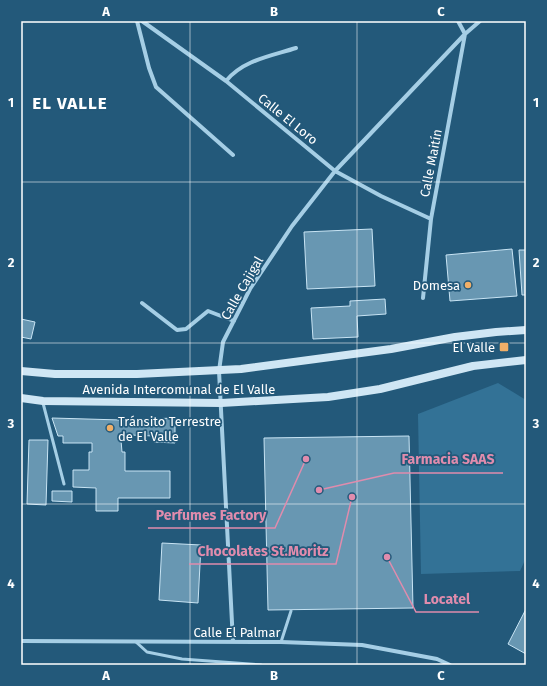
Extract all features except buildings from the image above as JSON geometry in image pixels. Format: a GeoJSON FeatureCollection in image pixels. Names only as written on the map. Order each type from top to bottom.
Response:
{"type":"FeatureCollection","features":[{"type":"Feature","properties":{"kind":"main road","name":"Avenida Intercomunal de El Valle"},"geometry":{"type":"LineString","coordinates":[[21,371],[55,374],[137,374],[219,371],[391,349],[496,332],[526,330]]}},
{"type":"Feature","properties":{"kind":"main road","name":"Avenida Intercomunal de El Valle"},"geometry":{"type":"LineString","coordinates":[[21,398],[43,401],[221,403],[328,397],[380,389],[473,366],[526,360]]}},
{"type":"Feature","properties":{"kind":"street"},"geometry":{"type":"LineString","coordinates":[[137,21],[149,68],[156,87],[233,155]]}},
{"type":"Feature","properties":{"kind":"street","name":"Calle El Loro"},"geometry":{"type":"LineString","coordinates":[[142,21],[226,81],[335,171],[381,196],[431,220]]}},
{"type":"Feature","properties":{"kind":"street"},"geometry":{"type":"LineString","coordinates":[[458,21],[465,34]]}},
{"type":"Feature","properties":{"kind":"street","name":"Calle Cajigal"},"geometry":{"type":"LineString","coordinates":[[233,642],[219,371],[223,342],[250,289],[292,226],[335,171],[465,34],[480,21]]}},
{"type":"Feature","properties":{"kind":"street","name":"Calle Maitín"},"geometry":{"type":"LineString","coordinates":[[423,298],[431,220],[465,34]]}},
{"type":"Feature","properties":{"kind":"street"},"geometry":{"type":"LineString","coordinates":[[226,81],[234,71],[245,65],[296,48]]}},
{"type":"Feature","properties":{"kind":"street"},"geometry":{"type":"LineString","coordinates":[[142,303],[177,330],[186,329],[208,311],[234,321]]}},
{"type":"Feature","properties":{"kind":"street","name":"Calle El Palmar"},"geometry":{"type":"LineString","coordinates":[[21,641],[281,642],[362,645],[436,658],[450,665]]}},
{"type":"Feature","properties":{"kind":"lane"},"geometry":{"type":"LineString","coordinates":[[43,401],[64,484]]}},
{"type":"Feature","properties":{"kind":"lane"},"geometry":{"type":"LineString","coordinates":[[281,642],[291,611]]}},
{"type":"Feature","properties":{"kind":"lane"},"geometry":{"type":"LineString","coordinates":[[136,642],[147,652],[182,659],[261,665]]}},
{"type":"Feature","properties":{"kind":"shaded area"},"geometry":{"type":"Polygon","coordinates":[[[498,383],[526,400],[526,558],[520,571],[421,574],[418,414],[498,383]]]}},
{"type":"Feature","properties":{"kind":"place","name":"Domesa"},"geometry":{"type":"Point","coordinates":[468,285]}},
{"type":"Feature","properties":{"kind":"place","name":"El Valle"},"geometry":{"type":"Point","coordinates":[504,347]}},
{"type":"Feature","properties":{"kind":"place","name":"Tránsito Terrestre de El Valle"},"geometry":{"type":"Point","coordinates":[110,428]}},
{"type":"Feature","properties":{"kind":"place","name":"Perfumes Factory"},"geometry":{"type":"Point","coordinates":[306,459]}},
{"type":"Feature","properties":{"kind":"place","name":"Farmacia SAAS"},"geometry":{"type":"Point","coordinates":[319,490]}},
{"type":"Feature","properties":{"kind":"place","name":"Chocolates St.Moritz"},"geometry":{"type":"Point","coordinates":[352,497]}},
{"type":"Feature","properties":{"kind":"place","name":"Locatel"},"geometry":{"type":"Point","coordinates":[387,557]}},
{"type":"Feature","properties":{"kind":"district","name":"EL VALLE"},"geometry":{"type":"Point","coordinates":[70,103]}}]}
